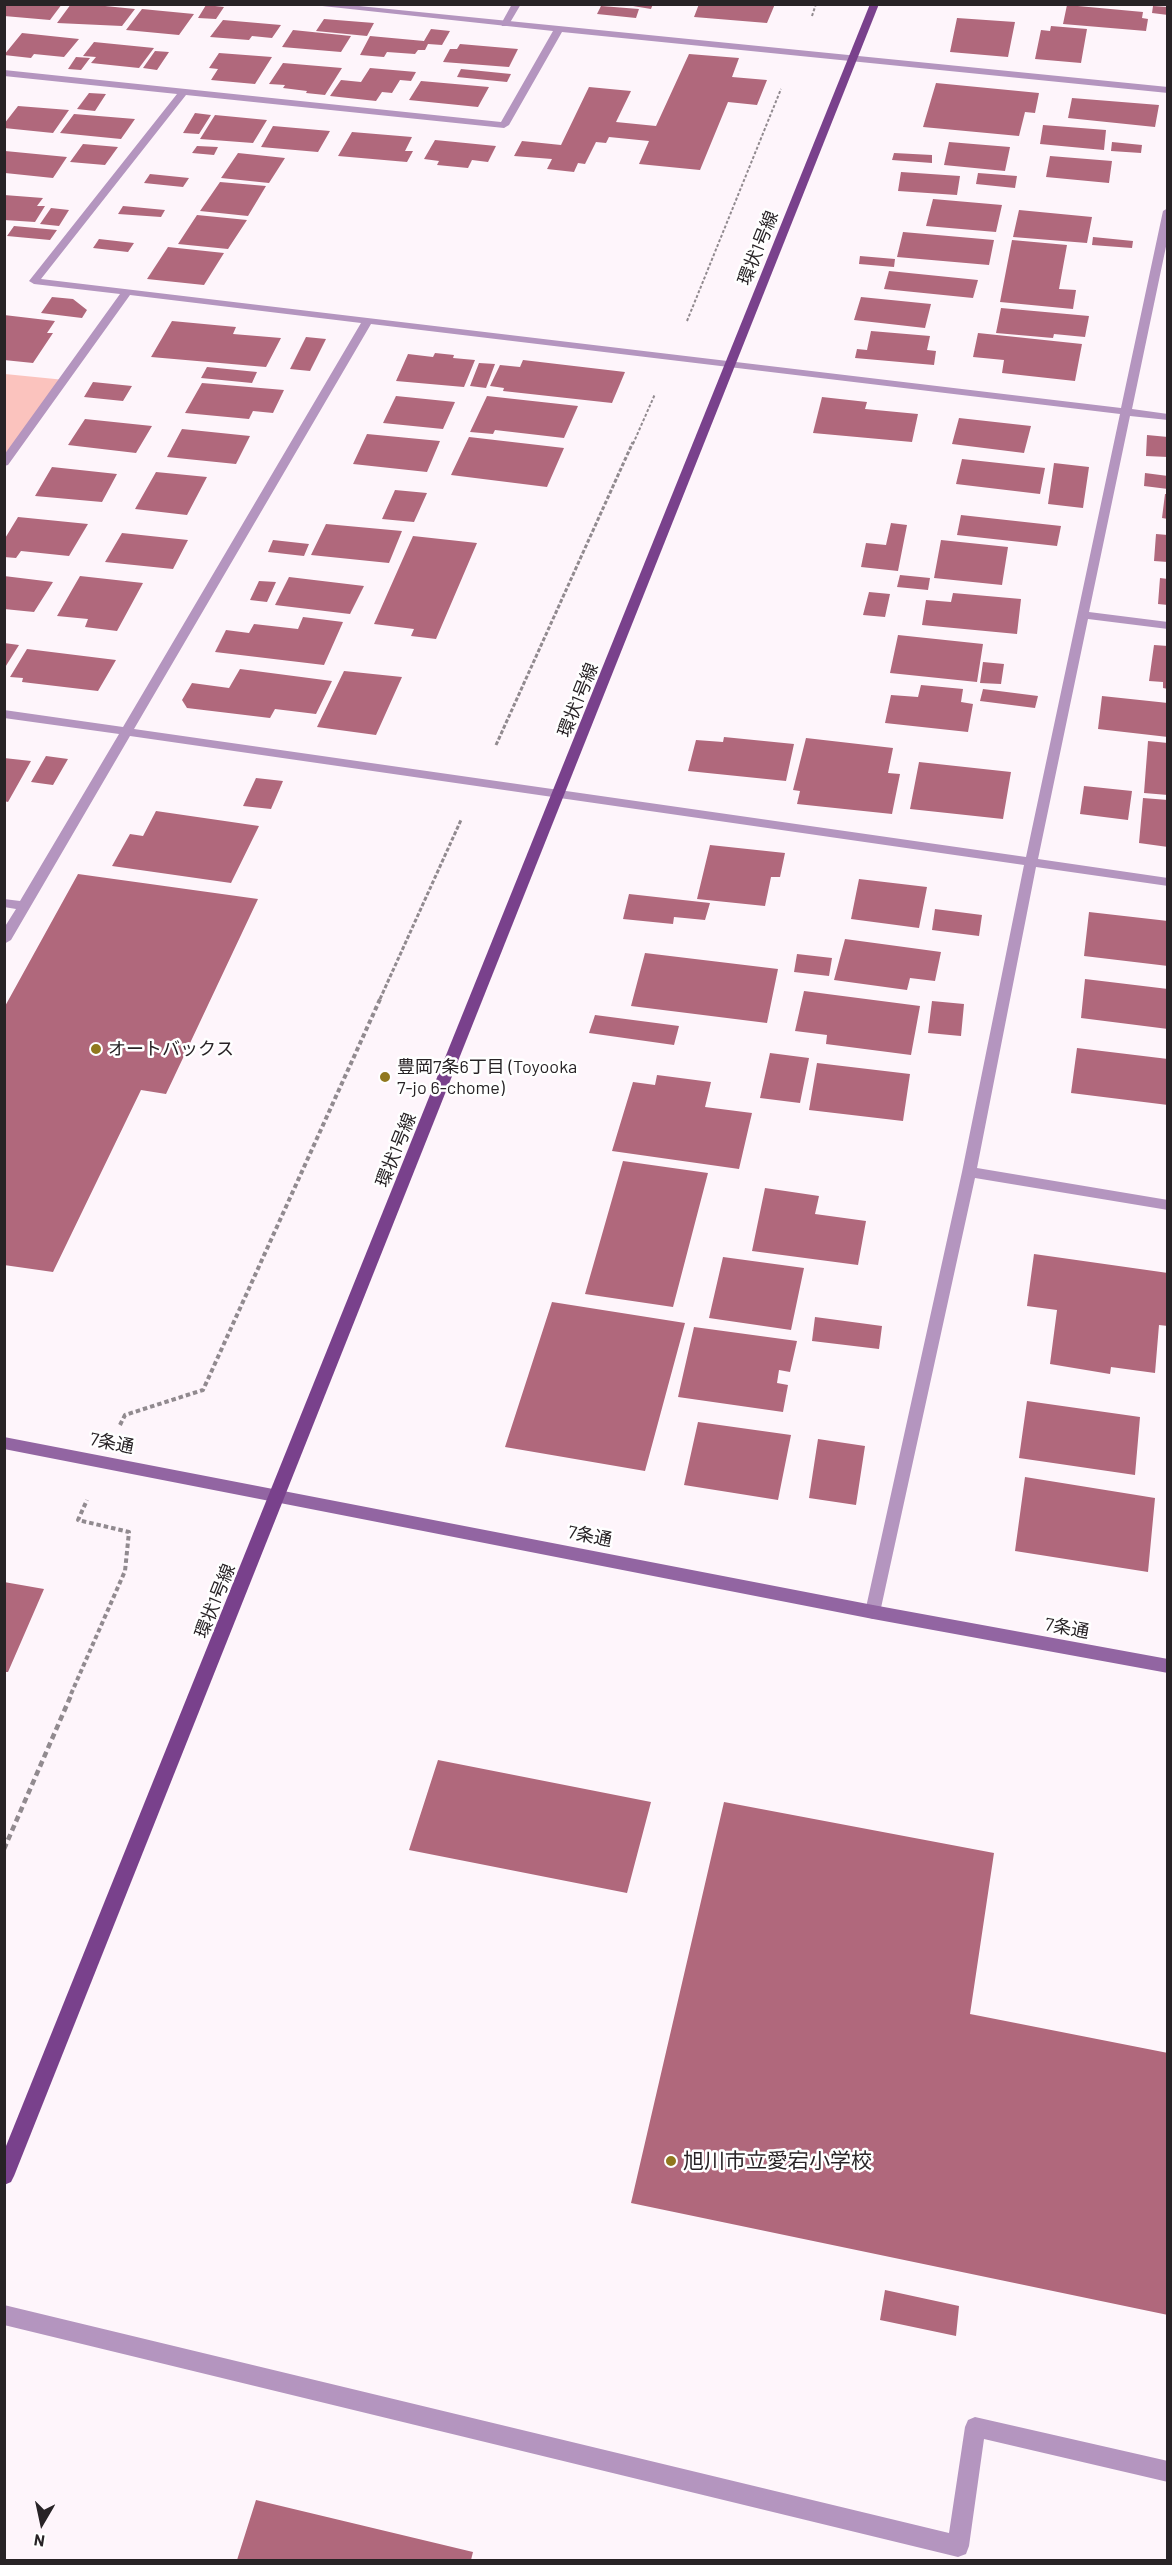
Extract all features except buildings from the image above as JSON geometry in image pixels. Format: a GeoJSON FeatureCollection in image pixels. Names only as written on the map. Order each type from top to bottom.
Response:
{"type":"FeatureCollection","features":[{"type":"Feature","properties":{"kind":"main road","name":"環状1号線"},"geometry":{"type":"LineString","coordinates":[[4,2176],[875,4]]}},
{"type":"Feature","properties":{"kind":"street"},"geometry":{"type":"LineString","coordinates":[[309,4],[350,6],[505,24],[1167,90]]}},
{"type":"Feature","properties":{"kind":"street"},"geometry":{"type":"LineString","coordinates":[[505,24],[517,4]]}},
{"type":"Feature","properties":{"kind":"street"},"geometry":{"type":"LineString","coordinates":[[4,73],[504,125],[559,29]]}},
{"type":"Feature","properties":{"kind":"street"},"geometry":{"type":"LineString","coordinates":[[183,92],[34,282],[1167,417]]}},
{"type":"Feature","properties":{"kind":"street"},"geometry":{"type":"LineString","coordinates":[[873,1612],[969,1172],[1125,412],[1164,241],[1167,211]]}},
{"type":"Feature","properties":{"kind":"street"},"geometry":{"type":"LineString","coordinates":[[4,463],[127,292]]}},
{"type":"Feature","properties":{"kind":"street"},"geometry":{"type":"LineString","coordinates":[[4,940],[368,321]]}},
{"type":"Feature","properties":{"kind":"street"},"geometry":{"type":"LineString","coordinates":[[1083,615],[1167,626]]}},
{"type":"Feature","properties":{"kind":"street"},"geometry":{"type":"LineString","coordinates":[[4,714],[1167,882]]}},
{"type":"Feature","properties":{"kind":"street"},"geometry":{"type":"LineString","coordinates":[[4,903],[24,906]]}},
{"type":"Feature","properties":{"kind":"street"},"geometry":{"type":"LineString","coordinates":[[969,1172],[1167,1205]]}},
{"type":"Feature","properties":{"kind":"street","name":"7条通"},"geometry":{"type":"LineString","coordinates":[[4,1443],[873,1612],[1167,1666]]}},
{"type":"Feature","properties":{"kind":"street"},"geometry":{"type":"LineString","coordinates":[[4,2315],[958,2546],[975,2427],[1167,2472]]}},
{"type":"Feature","properties":{"kind":"path"},"geometry":{"type":"LineString","coordinates":[[4,1849],[125,1571],[129,1532],[78,1521],[125,1415],[203,1390],[672,358],[816,4]]}},
{"type":"Feature","properties":{"kind":"shaded area"},"geometry":{"type":"Polygon","coordinates":[[[5,374],[65,380],[5,463],[5,374]]]}},
{"type":"Feature","properties":{"kind":"place","name":"オートバックス"},"geometry":{"type":"Point","coordinates":[96,1049]}},
{"type":"Feature","properties":{"kind":"place","name":"豊岡7条6丁目 (Toyooka 7-jo 6-chome)"},"geometry":{"type":"Point","coordinates":[385,1077]}},
{"type":"Feature","properties":{"kind":"place","name":"旭川市立愛宕小学校"},"geometry":{"type":"Point","coordinates":[671,2161]}}]}
